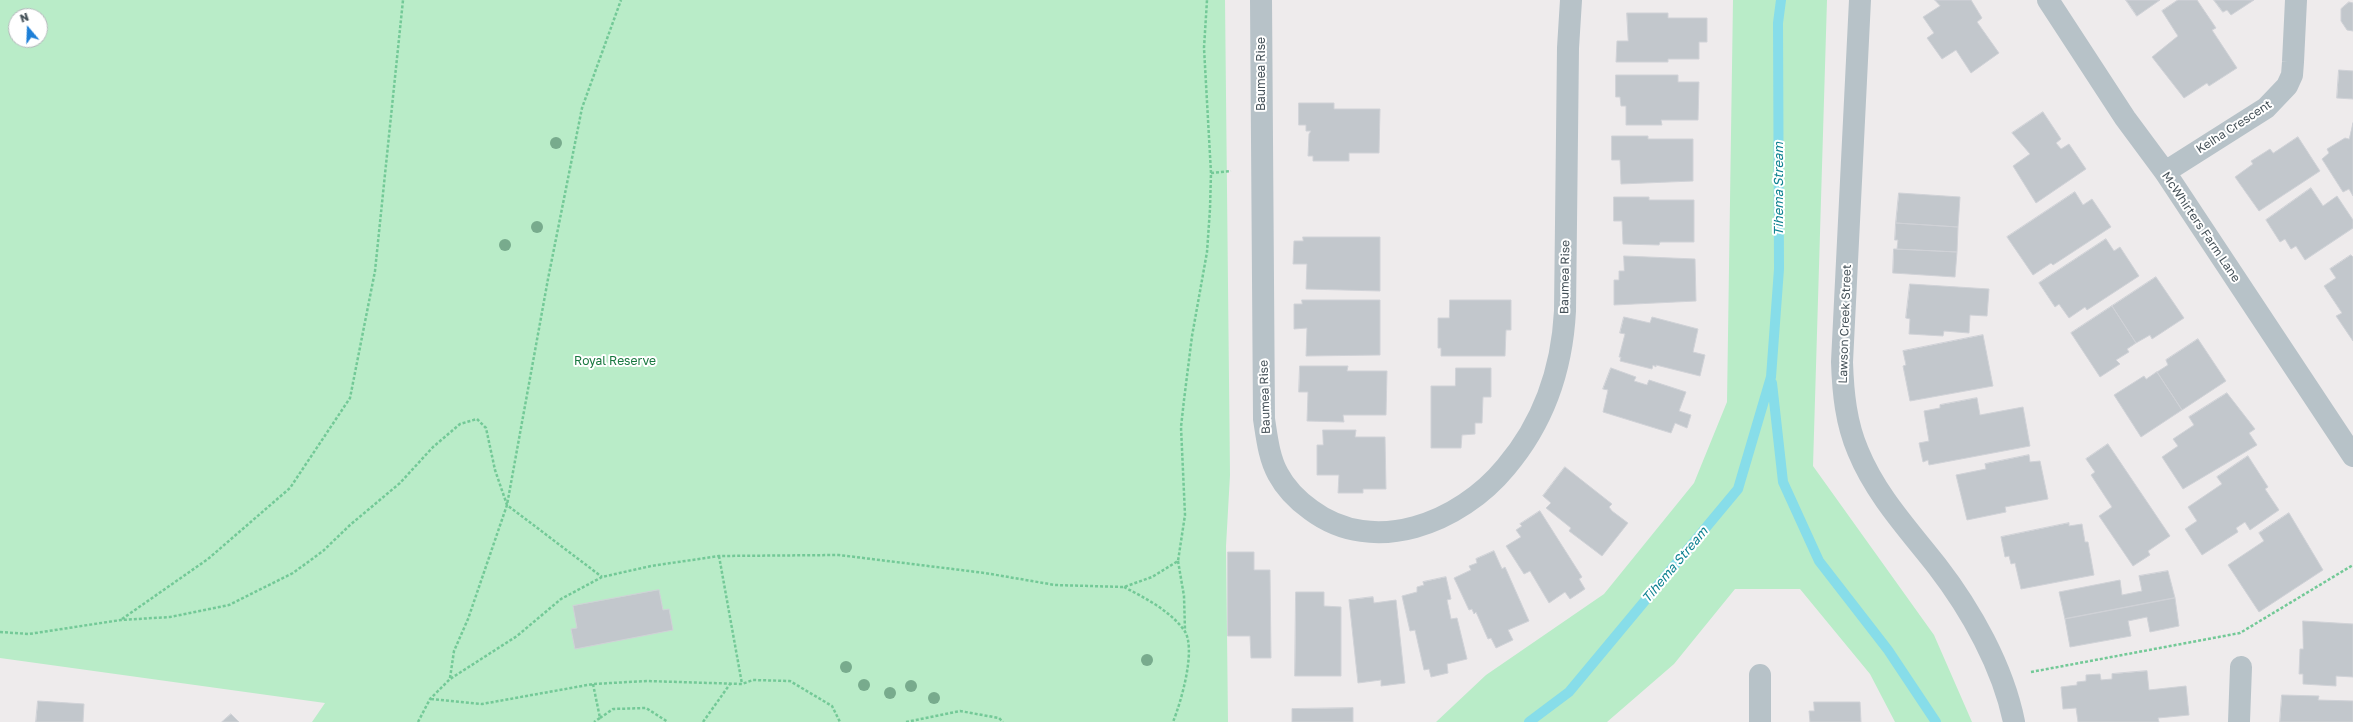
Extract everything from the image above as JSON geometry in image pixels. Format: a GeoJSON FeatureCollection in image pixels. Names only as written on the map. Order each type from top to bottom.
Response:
{"type":"FeatureCollection","features":[{"type":"Feature","properties":{"kind":"street","name":"Baumea Rise"},"geometry":{"type":"LineString","coordinates":[[1261,0],[1264,419],[1268,445],[1278,474],[1291,493],[1316,514],[1333,524],[1350,529],[1387,533],[1423,526],[1458,508],[1475,496],[1505,469],[1538,418],[1555,380],[1560,357],[1564,319],[1568,48],[1571,0]]}},
{"type":"Feature","properties":{"kind":"street","name":"Lawson Creek Street"},"geometry":{"type":"LineString","coordinates":[[1860,0],[1842,362],[1843,394],[1849,424],[1858,451],[1886,503],[1961,598],[1984,640],[2014,722]]}},
{"type":"Feature","properties":{"kind":"street","name":"McWhirters Farm Lane"},"geometry":{"type":"LineString","coordinates":[[2048,0],[2125,118],[2165,172],[2353,456]]}},
{"type":"Feature","properties":{"kind":"street","name":"Keiha Crescent"},"geometry":{"type":"LineString","coordinates":[[2165,172],[2266,108],[2287,86],[2292,75],[2296,0]]}},
{"type":"Feature","properties":{"kind":"street"},"geometry":{"type":"LineString","coordinates":[[2239,722],[2241,667]]}},
{"type":"Feature","properties":{"kind":"street"},"geometry":{"type":"LineString","coordinates":[[1760,675],[1760,722]]}},
{"type":"Feature","properties":{"kind":"path"},"geometry":{"type":"LineString","coordinates":[[121,620],[208,559],[290,488],[350,398],[375,271],[403,0]]}},
{"type":"Feature","properties":{"kind":"path"},"geometry":{"type":"LineString","coordinates":[[450,679],[454,651],[468,619],[507,505],[548,279],[582,108],[621,0]]}},
{"type":"Feature","properties":{"kind":"path"},"geometry":{"type":"LineString","coordinates":[[1173,722],[1179,708],[1190,653],[1184,630],[1184,596],[1178,561],[1185,515],[1182,427],[1184,400],[1192,336],[1207,252],[1211,172],[1204,48],[1207,0]]}},
{"type":"Feature","properties":{"kind":"path"},"geometry":{"type":"LineString","coordinates":[[1211,172],[1231,171]]}},
{"type":"Feature","properties":{"kind":"path"},"geometry":{"type":"LineString","coordinates":[[0,632],[29,634],[121,620],[170,617],[229,605],[293,574],[323,551],[350,524],[400,483],[433,447],[460,424],[477,419],[486,428],[495,470],[507,505],[602,577]]}},
{"type":"Feature","properties":{"kind":"path"},"geometry":{"type":"LineString","coordinates":[[418,722],[430,699],[450,679],[517,636],[561,599],[602,577],[650,566],[719,556],[839,555],[985,573],[1055,585],[1124,587],[1152,577],[1178,561]]}},
{"type":"Feature","properties":{"kind":"path"},"geometry":{"type":"LineString","coordinates":[[719,556],[742,684]]}},
{"type":"Feature","properties":{"kind":"path"},"geometry":{"type":"LineString","coordinates":[[2031,672],[2240,633],[2353,565]]}},
{"type":"Feature","properties":{"kind":"path"},"geometry":{"type":"LineString","coordinates":[[1124,587],[1156,604],[1184,630]]}},
{"type":"Feature","properties":{"kind":"path"},"geometry":{"type":"LineString","coordinates":[[430,699],[482,704],[593,684],[647,681],[742,684],[753,680],[790,681],[832,706],[840,722]]}},
{"type":"Feature","properties":{"kind":"path"},"geometry":{"type":"LineString","coordinates":[[593,684],[600,718]]}},
{"type":"Feature","properties":{"kind":"path"},"geometry":{"type":"LineString","coordinates":[[704,722],[730,684]]}},
{"type":"Feature","properties":{"kind":"path"},"geometry":{"type":"LineString","coordinates":[[594,722],[613,709],[646,708],[668,722]]}},
{"type":"Feature","properties":{"kind":"path"},"geometry":{"type":"LineString","coordinates":[[906,722],[960,711],[999,718],[1003,722]]}},
{"type":"Feature","properties":{"kind":"green space","name":"Royal Reserve"},"geometry":{"type":"Polygon","coordinates":[[[0,0],[1225,0],[1230,475],[1226,546],[1228,722],[312,722],[325,703],[0,658],[0,0]]]}},
{"type":"Feature","properties":{"kind":"green space"},"geometry":{"type":"Polygon","coordinates":[[[1733,0],[1827,0],[1813,466],[1934,635],[1972,722],[1895,722],[1870,674],[1800,589],[1735,589],[1674,664],[1607,722],[1436,722],[1486,675],[1604,594],[1694,483],[1727,402],[1733,0]]]}},
{"type":"Feature","properties":{"kind":"building"},"geometry":{"type":"Polygon","coordinates":[[[1935,0],[1971,0],[1982,18],[1977,22],[1999,53],[1971,73],[1956,50],[1942,59],[1927,38],[1934,33],[1923,17],[1940,6],[1935,0]]]}},
{"type":"Feature","properties":{"kind":"building"},"geometry":{"type":"Polygon","coordinates":[[[2126,0],[2160,0],[2137,16],[2126,0]]]}},
{"type":"Feature","properties":{"kind":"building"},"geometry":{"type":"Polygon","coordinates":[[[2178,0],[2197,0],[2216,28],[2212,30],[2237,68],[2209,86],[2207,83],[2184,98],[2152,57],[2178,36],[2162,11],[2178,0]]]}},
{"type":"Feature","properties":{"kind":"building"},"geometry":{"type":"Polygon","coordinates":[[[2214,0],[2254,0],[2231,15],[2227,10],[2223,12],[2214,0]]]}},
{"type":"Feature","properties":{"kind":"building"},"geometry":{"type":"Polygon","coordinates":[[[2349,2],[2353,3],[2353,31],[2347,30],[2341,21],[2341,9],[2349,2]]]}},
{"type":"Feature","properties":{"kind":"building"},"geometry":{"type":"Polygon","coordinates":[[[1627,13],[1668,13],[1668,18],[1707,18],[1707,42],[1699,42],[1699,59],[1668,59],[1668,62],[1616,62],[1617,41],[1628,41],[1627,13]]]}},
{"type":"Feature","properties":{"kind":"building"},"geometry":{"type":"Polygon","coordinates":[[[2339,70],[2353,71],[2353,99],[2337,98],[2339,70]]]}},
{"type":"Feature","properties":{"kind":"building"},"geometry":{"type":"Polygon","coordinates":[[[1616,75],[1678,75],[1678,82],[1699,82],[1698,120],[1661,120],[1662,125],[1626,125],[1626,106],[1621,106],[1620,97],[1616,97],[1616,75]]]}},
{"type":"Feature","properties":{"kind":"building"},"geometry":{"type":"Polygon","coordinates":[[[1299,103],[1334,103],[1334,109],[1380,109],[1379,153],[1349,153],[1349,161],[1313,161],[1313,156],[1308,156],[1309,134],[1311,131],[1306,131],[1306,125],[1299,125],[1299,103]]]}},
{"type":"Feature","properties":{"kind":"building"},"geometry":{"type":"Polygon","coordinates":[[[2043,112],[2061,139],[2056,143],[2061,149],[2069,144],[2086,169],[2036,203],[2013,166],[2030,154],[2012,133],[2043,112]]]}},
{"type":"Feature","properties":{"kind":"building"},"geometry":{"type":"Polygon","coordinates":[[[2353,123],[2353,196],[2349,189],[2343,192],[2322,159],[2329,153],[2327,149],[2345,138],[2349,139],[2353,123]]]}},
{"type":"Feature","properties":{"kind":"building"},"geometry":{"type":"Polygon","coordinates":[[[1612,136],[1648,136],[1648,139],[1693,139],[1693,181],[1621,184],[1620,160],[1612,160],[1612,136]]]}},
{"type":"Feature","properties":{"kind":"building"},"geometry":{"type":"Polygon","coordinates":[[[2298,137],[2320,171],[2259,211],[2235,177],[2253,164],[2251,161],[2270,149],[2273,153],[2298,137]]]}},
{"type":"Feature","properties":{"kind":"building"},"geometry":{"type":"Polygon","coordinates":[[[2311,188],[2323,206],[2337,196],[2353,220],[2353,228],[2305,260],[2296,246],[2291,249],[2285,239],[2280,242],[2266,220],[2311,188]]]}},
{"type":"Feature","properties":{"kind":"building"},"geometry":{"type":"Polygon","coordinates":[[[2075,192],[2083,205],[2092,199],[2111,227],[2053,265],[2051,263],[2033,275],[2007,237],[2075,192]]]}},
{"type":"Feature","properties":{"kind":"building"},"geometry":{"type":"Polygon","coordinates":[[[1899,193],[1960,197],[1958,227],[1896,223],[1899,193]]]}},
{"type":"Feature","properties":{"kind":"building"},"geometry":{"type":"Polygon","coordinates":[[[1614,197],[1649,197],[1649,200],[1694,200],[1694,242],[1660,242],[1659,245],[1623,244],[1622,221],[1614,221],[1614,197]]]}},
{"type":"Feature","properties":{"kind":"building"},"geometry":{"type":"Polygon","coordinates":[[[1896,223],[1958,227],[1957,252],[1897,249],[1898,240],[1895,240],[1896,223]]]}},
{"type":"Feature","properties":{"kind":"building"},"geometry":{"type":"Polygon","coordinates":[[[1303,237],[1380,237],[1380,291],[1306,289],[1307,264],[1293,264],[1294,241],[1303,241],[1303,237]]]}},
{"type":"Feature","properties":{"kind":"building"},"geometry":{"type":"Polygon","coordinates":[[[2106,239],[2114,251],[2120,247],[2139,276],[2087,310],[2085,307],[2069,318],[2059,304],[2055,307],[2039,283],[2106,239]]]}},
{"type":"Feature","properties":{"kind":"building"},"geometry":{"type":"Polygon","coordinates":[[[1894,249],[1957,252],[1955,277],[1893,273],[1894,249]]]}},
{"type":"Feature","properties":{"kind":"building"},"geometry":{"type":"Polygon","coordinates":[[[2351,255],[2353,257],[2353,341],[2336,316],[2342,313],[2324,286],[2336,278],[2330,269],[2351,255]]]}},
{"type":"Feature","properties":{"kind":"building"},"geometry":{"type":"Polygon","coordinates":[[[1624,256],[1695,259],[1696,301],[1614,305],[1614,280],[1619,280],[1619,271],[1624,271],[1624,256]]]}},
{"type":"Feature","properties":{"kind":"building"},"geometry":{"type":"Polygon","coordinates":[[[2156,277],[2184,318],[2152,339],[2150,335],[2136,343],[2112,306],[2156,277]]]}},
{"type":"Feature","properties":{"kind":"building"},"geometry":{"type":"Polygon","coordinates":[[[1910,284],[1989,289],[1987,316],[1970,315],[1969,333],[1944,331],[1943,336],[1909,334],[1910,319],[1906,318],[1910,284]]]}},
{"type":"Feature","properties":{"kind":"building"},"geometry":{"type":"Polygon","coordinates":[[[1302,300],[1380,300],[1380,355],[1306,356],[1307,328],[1294,329],[1294,304],[1302,304],[1302,300]]]}},
{"type":"Feature","properties":{"kind":"building"},"geometry":{"type":"Polygon","coordinates":[[[1450,300],[1511,300],[1511,330],[1506,330],[1505,356],[1441,356],[1441,348],[1438,348],[1438,318],[1449,318],[1450,300]]]}},
{"type":"Feature","properties":{"kind":"building"},"geometry":{"type":"Polygon","coordinates":[[[2112,306],[2136,343],[2127,349],[2129,352],[2116,360],[2120,364],[2100,377],[2071,333],[2112,306]]]}},
{"type":"Feature","properties":{"kind":"building"},"geometry":{"type":"Polygon","coordinates":[[[1624,317],[1650,323],[1652,317],[1698,329],[1693,352],[1705,355],[1700,376],[1656,365],[1656,367],[1653,365],[1652,369],[1620,361],[1621,357],[1619,357],[1625,334],[1620,333],[1624,317]]]}},
{"type":"Feature","properties":{"kind":"building"},"geometry":{"type":"Polygon","coordinates":[[[1983,335],[1993,386],[1910,401],[1903,366],[1906,365],[1903,351],[1983,335]]]}},
{"type":"Feature","properties":{"kind":"building"},"geometry":{"type":"Polygon","coordinates":[[[2198,339],[2226,381],[2182,410],[2157,372],[2168,365],[2166,360],[2198,339]]]}},
{"type":"Feature","properties":{"kind":"building"},"geometry":{"type":"Polygon","coordinates":[[[1300,366],[1348,366],[1347,371],[1387,371],[1386,415],[1343,415],[1344,422],[1307,421],[1308,392],[1299,392],[1300,366]]]}},
{"type":"Feature","properties":{"kind":"building"},"geometry":{"type":"Polygon","coordinates":[[[1456,368],[1491,368],[1491,397],[1483,397],[1482,423],[1475,423],[1475,434],[1462,435],[1461,448],[1431,448],[1431,386],[1455,386],[1456,368]]]}},
{"type":"Feature","properties":{"kind":"building"},"geometry":{"type":"Polygon","coordinates":[[[1611,368],[1636,377],[1634,381],[1647,385],[1649,380],[1686,392],[1679,411],[1691,415],[1687,428],[1675,423],[1671,433],[1603,412],[1608,390],[1603,389],[1611,368]]]}},
{"type":"Feature","properties":{"kind":"building"},"geometry":{"type":"Polygon","coordinates":[[[2157,372],[2182,410],[2141,437],[2114,395],[2144,376],[2146,379],[2157,372]]]}},
{"type":"Feature","properties":{"kind":"building"},"geometry":{"type":"Polygon","coordinates":[[[2227,393],[2255,429],[2249,433],[2257,445],[2183,489],[2162,457],[2178,446],[2173,439],[2194,425],[2189,417],[2227,393]]]}},
{"type":"Feature","properties":{"kind":"building"},"geometry":{"type":"Polygon","coordinates":[[[1977,398],[1980,415],[2023,407],[2030,446],[1929,465],[1928,460],[1923,462],[1919,443],[1929,441],[1924,411],[1940,408],[1940,405],[1977,398]]]}},
{"type":"Feature","properties":{"kind":"building"},"geometry":{"type":"Polygon","coordinates":[[[1323,430],[1356,430],[1355,437],[1385,437],[1386,489],[1363,489],[1363,493],[1338,493],[1339,475],[1317,475],[1317,445],[1323,445],[1323,430]]]}},
{"type":"Feature","properties":{"kind":"building"},"geometry":{"type":"Polygon","coordinates":[[[2108,444],[2170,536],[2148,551],[2150,555],[2133,566],[2099,516],[2112,507],[2091,475],[2095,472],[2086,459],[2108,444]]]}},
{"type":"Feature","properties":{"kind":"building"},"geometry":{"type":"Polygon","coordinates":[[[2029,455],[2030,462],[2040,461],[2048,499],[2005,507],[2006,512],[1967,520],[1956,475],[1986,469],[1985,464],[2029,455]]]}},
{"type":"Feature","properties":{"kind":"building"},"geometry":{"type":"Polygon","coordinates":[[[2248,456],[2268,487],[2265,489],[2279,510],[2250,530],[2245,522],[2236,528],[2238,532],[2202,555],[2185,529],[2197,521],[2188,507],[2222,484],[2217,477],[2248,456]]]}},
{"type":"Feature","properties":{"kind":"building"},"geometry":{"type":"Polygon","coordinates":[[[1565,467],[1612,504],[1609,507],[1612,511],[1628,523],[1602,556],[1569,531],[1571,528],[1546,508],[1551,503],[1543,496],[1565,467]]]}},
{"type":"Feature","properties":{"kind":"building"},"geometry":{"type":"Polygon","coordinates":[[[1540,511],[1582,577],[1579,579],[1585,589],[1570,599],[1565,592],[1549,603],[1530,571],[1524,574],[1506,546],[1521,537],[1516,530],[1522,526],[1520,524],[1540,511]]]}},
{"type":"Feature","properties":{"kind":"building"},"geometry":{"type":"Polygon","coordinates":[[[2289,513],[2323,570],[2259,612],[2228,565],[2264,541],[2259,533],[2289,513]]]}},
{"type":"Feature","properties":{"kind":"building"},"geometry":{"type":"Polygon","coordinates":[[[2069,523],[2069,526],[2082,524],[2085,542],[2088,542],[2094,575],[2021,589],[2015,563],[2011,564],[2009,556],[2005,557],[2001,537],[2069,523]]]}},
{"type":"Feature","properties":{"kind":"building"},"geometry":{"type":"Polygon","coordinates":[[[1494,551],[1502,569],[1505,567],[1529,621],[1508,630],[1513,640],[1496,648],[1491,638],[1488,639],[1476,612],[1474,614],[1472,609],[1469,610],[1454,578],[1471,570],[1469,566],[1477,563],[1476,559],[1494,551]]]}},
{"type":"Feature","properties":{"kind":"building"},"geometry":{"type":"Polygon","coordinates":[[[1228,552],[1254,552],[1254,570],[1270,570],[1271,658],[1251,658],[1250,636],[1228,636],[1228,552]]]}},
{"type":"Feature","properties":{"kind":"building"},"geometry":{"type":"Polygon","coordinates":[[[2168,571],[2175,598],[2065,619],[2059,592],[2120,580],[2122,595],[2142,591],[2139,576],[2168,571]]]}},
{"type":"Feature","properties":{"kind":"building"},"geometry":{"type":"Polygon","coordinates":[[[1446,577],[1451,599],[1447,600],[1451,619],[1457,618],[1467,659],[1447,664],[1448,673],[1431,677],[1429,669],[1424,670],[1415,630],[1410,631],[1402,596],[1417,592],[1417,587],[1424,585],[1423,582],[1446,577]]]}},
{"type":"Feature","properties":{"kind":"building"},"geometry":{"type":"Polygon","coordinates":[[[659,590],[663,610],[669,609],[673,630],[575,649],[571,629],[577,628],[573,606],[659,590]]]}},
{"type":"Feature","properties":{"kind":"building"},"geometry":{"type":"Polygon","coordinates":[[[1296,592],[1324,592],[1324,606],[1341,607],[1341,676],[1295,676],[1296,592]]]}},
{"type":"Feature","properties":{"kind":"building"},"geometry":{"type":"Polygon","coordinates":[[[1373,597],[1374,603],[1396,600],[1405,683],[1381,686],[1381,680],[1358,683],[1349,600],[1373,597]]]}},
{"type":"Feature","properties":{"kind":"building"},"geometry":{"type":"Polygon","coordinates":[[[2175,598],[2179,626],[2150,632],[2147,617],[2128,621],[2131,636],[2070,647],[2065,619],[2175,598]]]}},
{"type":"Feature","properties":{"kind":"building"},"geometry":{"type":"Polygon","coordinates":[[[2303,621],[2353,624],[2353,677],[2336,676],[2336,686],[2303,684],[2303,674],[2299,674],[2300,649],[2303,649],[2303,621]]]}},
{"type":"Feature","properties":{"kind":"building"},"geometry":{"type":"Polygon","coordinates":[[[2147,671],[2149,690],[2186,686],[2189,715],[2158,718],[2159,722],[2078,722],[2076,708],[2063,709],[2061,687],[2077,685],[2077,682],[2086,681],[2086,675],[2100,674],[2101,680],[2112,679],[2112,674],[2147,671]]]}},
{"type":"Feature","properties":{"kind":"building"},"geometry":{"type":"Polygon","coordinates":[[[2282,695],[2319,696],[2318,700],[2353,701],[2353,722],[2280,722],[2282,695]]]}},
{"type":"Feature","properties":{"kind":"building"},"geometry":{"type":"Polygon","coordinates":[[[38,701],[84,704],[83,722],[36,722],[38,701]]]}},
{"type":"Feature","properties":{"kind":"building"},"geometry":{"type":"Polygon","coordinates":[[[1814,702],[1860,702],[1861,722],[1810,722],[1809,711],[1814,711],[1814,702]]]}},
{"type":"Feature","properties":{"kind":"building"},"geometry":{"type":"Polygon","coordinates":[[[1353,708],[1353,722],[1292,722],[1292,709],[1353,708]]]}},
{"type":"Feature","properties":{"kind":"building"},"geometry":{"type":"Polygon","coordinates":[[[231,714],[239,722],[222,722],[231,714]]]}},
{"type":"Feature","properties":{"kind":"waterway","name":"Tihema Stream"},"geometry":{"type":"LineString","coordinates":[[1529,722],[1569,692],[1738,489],[1771,377],[1779,269],[1778,23],[1781,0]]}},
{"type":"Feature","properties":{"kind":"waterway","name":"Tihema Stream"},"geometry":{"type":"LineString","coordinates":[[1772,383],[1783,482],[1819,561],[1888,650],[1936,722]]}}]}
